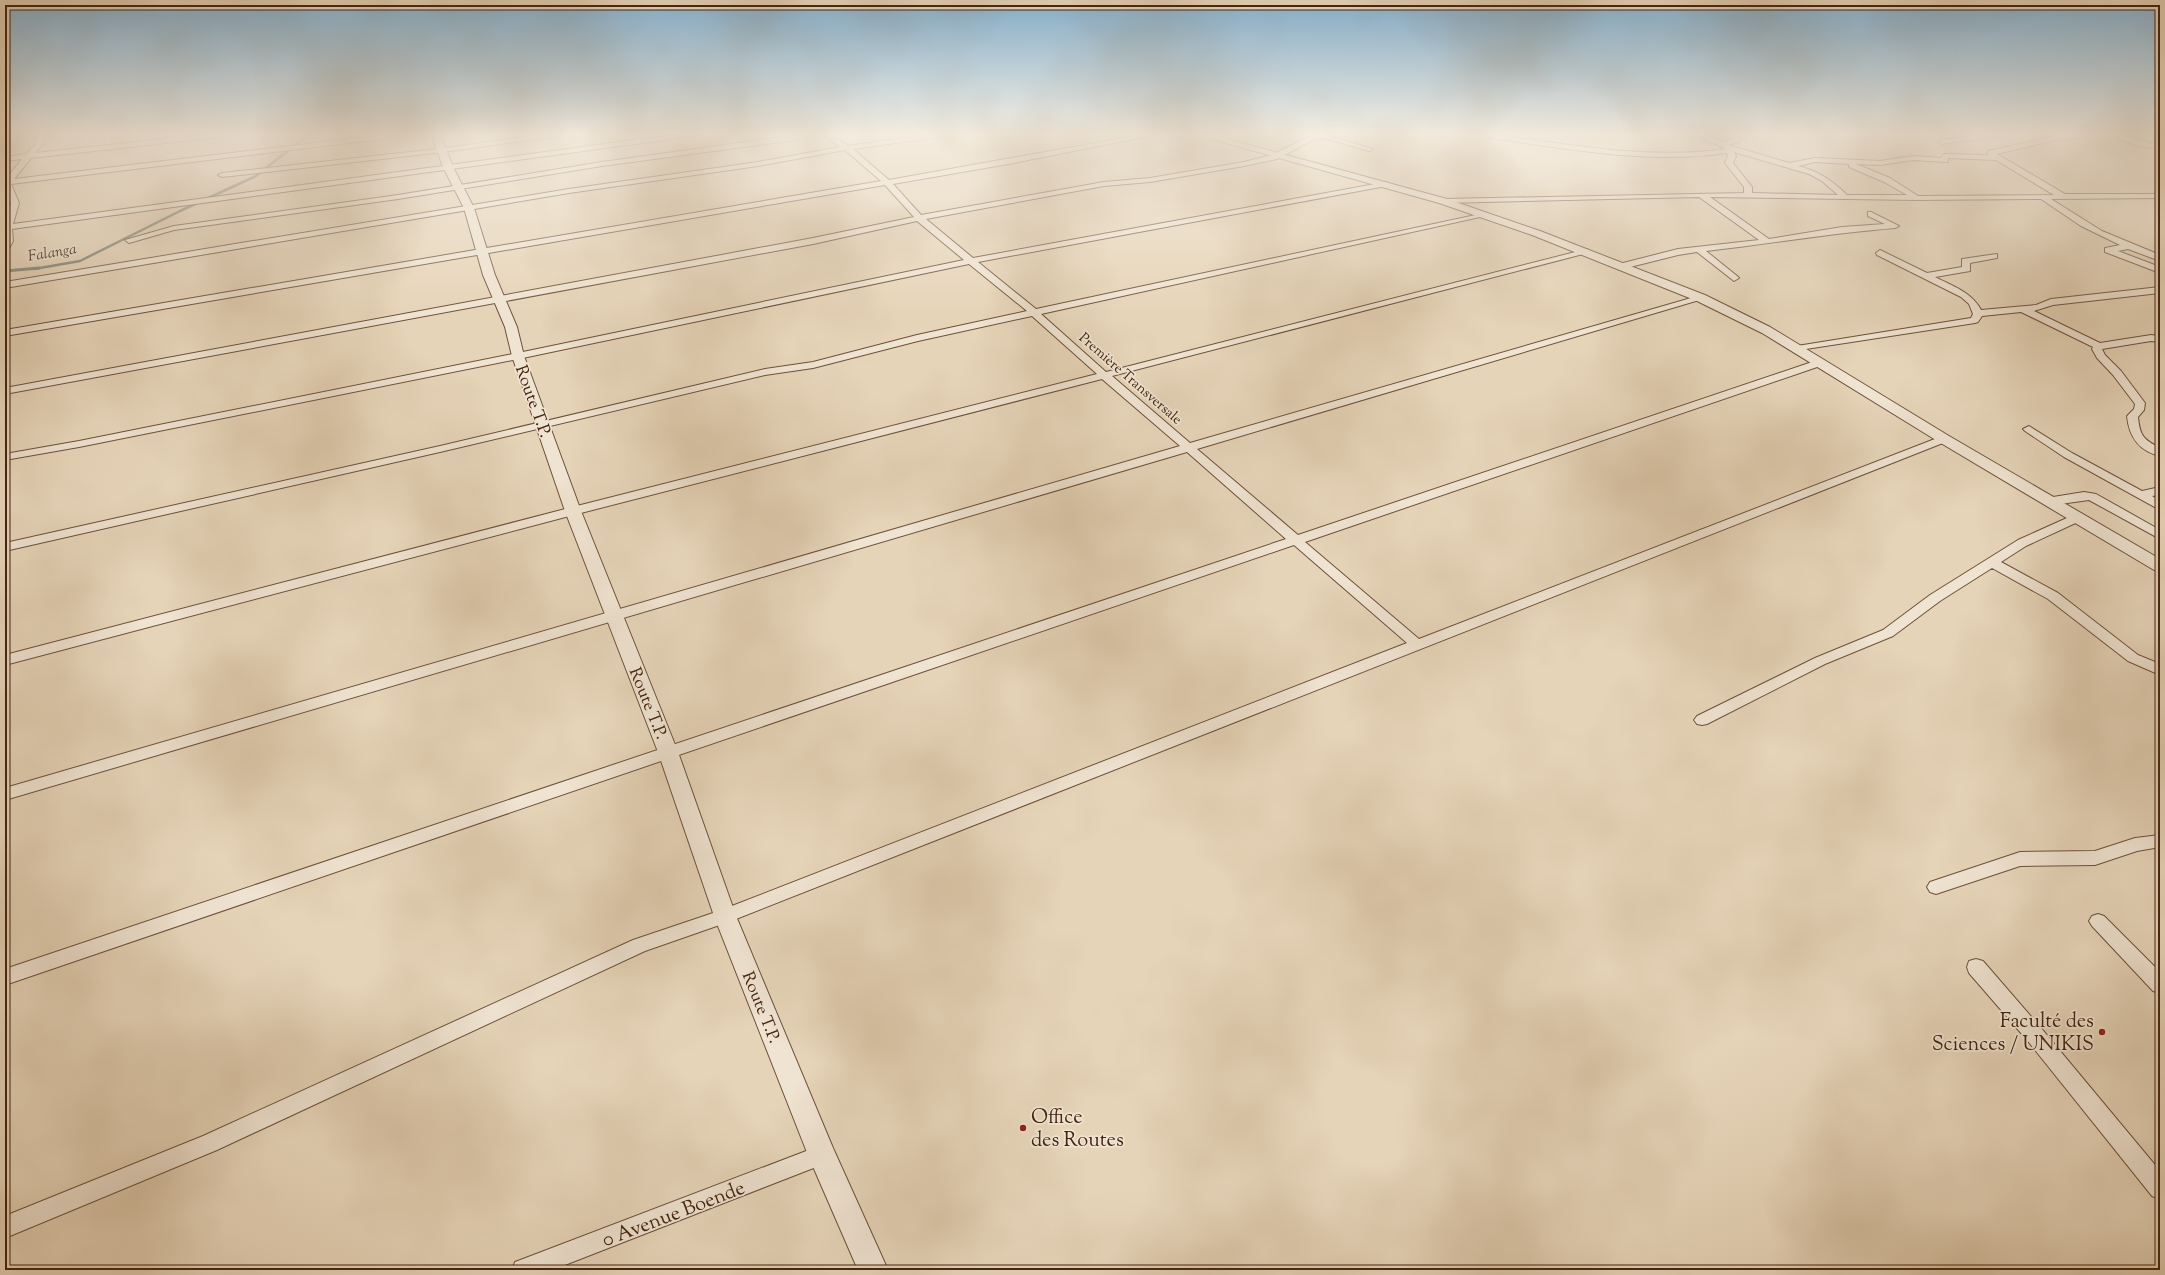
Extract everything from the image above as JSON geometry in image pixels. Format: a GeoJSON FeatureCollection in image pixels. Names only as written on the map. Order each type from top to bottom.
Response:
{"type":"FeatureCollection","features":[{"type":"Feature","properties":{"kind":"street"},"geometry":{"type":"LineString","coordinates":[[5,248],[9,241],[7,228],[14,203],[10,194]]}},
{"type":"Feature","properties":{"kind":"street"},"geometry":{"type":"LineString","coordinates":[[7,228],[261,194]]}},
{"type":"Feature","properties":{"kind":"street"},"geometry":{"type":"LineString","coordinates":[[129,240],[174,228],[413,194]]}},
{"type":"Feature","properties":{"kind":"street","name":"Route T.P."},"geometry":{"type":"LineString","coordinates":[[461,194],[469,208],[489,275],[511,327],[518,356],[573,510],[668,752],[725,916],[822,1155],[873,1270]]}},
{"type":"Feature","properties":{"kind":"street"},"geometry":{"type":"LineString","coordinates":[[5,285],[564,194]]}},
{"type":"Feature","properties":{"kind":"street"},"geometry":{"type":"LineString","coordinates":[[5,333],[824,194]]}},
{"type":"Feature","properties":{"kind":"street","name":"Première Transversale"},"geometry":{"type":"LineString","coordinates":[[898,194],[919,218],[1036,314],[1104,375],[1418,645]]}},
{"type":"Feature","properties":{"kind":"street"},"geometry":{"type":"LineString","coordinates":[[5,391],[813,241],[919,218],[1052,194]]}},
{"type":"Feature","properties":{"kind":"street"},"geometry":{"type":"LineString","coordinates":[[5,457],[518,356],[970,261],[1335,194]]}},
{"type":"Feature","properties":{"kind":"street"},"geometry":{"type":"LineString","coordinates":[[1417,194],[1485,215],[1587,252],[1701,298],[1797,349],[1944,439],[2053,501],[2160,566]]}},
{"type":"Feature","properties":{"kind":"street"},"geometry":{"type":"LineString","coordinates":[[1909,194],[1916,198]]}},
{"type":"Feature","properties":{"kind":"street"},"geometry":{"type":"LineString","coordinates":[[2058,194],[2062,196]]}},
{"type":"Feature","properties":{"kind":"street"},"geometry":{"type":"LineString","coordinates":[[1701,195],[1767,242]]}},
{"type":"Feature","properties":{"kind":"street"},"geometry":{"type":"LineString","coordinates":[[1442,201],[1701,195],[1916,198],[2160,196]]}},
{"type":"Feature","properties":{"kind":"street"},"geometry":{"type":"LineString","coordinates":[[2043,197],[2065,214],[2095,231],[2160,258]]}},
{"type":"Feature","properties":{"kind":"street"},"geometry":{"type":"LineString","coordinates":[[1622,266],[1658,256],[1698,250],[1767,242],[1842,230],[1895,226],[1871,214]]}},
{"type":"Feature","properties":{"kind":"street"},"geometry":{"type":"LineString","coordinates":[[5,547],[542,425],[765,372],[813,365],[917,338],[1036,314],[1485,215]]}},
{"type":"Feature","properties":{"kind":"street"},"geometry":{"type":"LineString","coordinates":[[2130,246],[2108,250],[2160,270]]}},
{"type":"Feature","properties":{"kind":"street"},"geometry":{"type":"LineString","coordinates":[[1698,250],[1734,278]]}},
{"type":"Feature","properties":{"kind":"street"},"geometry":{"type":"LineString","coordinates":[[5,660],[573,510],[1587,252]]}},
{"type":"Feature","properties":{"kind":"street"},"geometry":{"type":"LineString","coordinates":[[1880,253],[1964,295],[1973,303],[1978,314]]}},
{"type":"Feature","properties":{"kind":"street"},"geometry":{"type":"LineString","coordinates":[[1925,276],[1967,268],[1965,261],[1994,256]]}},
{"type":"Feature","properties":{"kind":"street"},"geometry":{"type":"LineString","coordinates":[[1978,314],[2043,307],[2051,302],[2160,290]]}},
{"type":"Feature","properties":{"kind":"street"},"geometry":{"type":"LineString","coordinates":[[5,794],[1701,298]]}},
{"type":"Feature","properties":{"kind":"street"},"geometry":{"type":"LineString","coordinates":[[2022,310],[2099,346],[2151,338],[2160,339]]}},
{"type":"Feature","properties":{"kind":"street"},"geometry":{"type":"LineString","coordinates":[[1797,349],[1975,320],[1978,314]]}},
{"type":"Feature","properties":{"kind":"street"},"geometry":{"type":"LineString","coordinates":[[2099,346],[2097,349],[2099,356],[2116,372],[2129,392],[2140,403],[2139,410],[2132,416],[2134,432],[2139,441],[2160,453]]}},
{"type":"Feature","properties":{"kind":"street"},"geometry":{"type":"LineString","coordinates":[[5,977],[1819,363]]}},
{"type":"Feature","properties":{"kind":"street"},"geometry":{"type":"LineString","coordinates":[[2029,428],[2068,455],[2160,506]]}},
{"type":"Feature","properties":{"kind":"street"},"geometry":{"type":"LineString","coordinates":[[5,1226],[210,1143],[639,946],[725,916],[1944,439]]}},
{"type":"Feature","properties":{"kind":"street"},"geometry":{"type":"LineString","coordinates":[[2141,495],[2160,491]]}},
{"type":"Feature","properties":{"kind":"street"},"geometry":{"type":"LineString","coordinates":[[2053,501],[2084,496],[2092,497],[2160,535]]}},
{"type":"Feature","properties":{"kind":"street"},"geometry":{"type":"LineString","coordinates":[[1702,720],[1820,661],[1888,634],[1935,598],[1991,562],[2022,543],[2078,517]]}},
{"type":"Feature","properties":{"kind":"street"},"geometry":{"type":"LineString","coordinates":[[1991,562],[2053,596],[2133,658],[2160,670]]}},
{"type":"Feature","properties":{"kind":"street"},"geometry":{"type":"LineString","coordinates":[[1936,887],[2020,859],[2095,858],[2114,854],[2135,845],[2160,841]]}},
{"type":"Feature","properties":{"kind":"street"},"geometry":{"type":"LineString","coordinates":[[2098,921],[2160,985]]}},
{"type":"Feature","properties":{"kind":"street"},"geometry":{"type":"LineString","coordinates":[[1976,967],[2034,1034],[2160,1188]]}},
{"type":"Feature","properties":{"kind":"street","name":"0 Avenue Boende"},"geometry":{"type":"LineString","coordinates":[[523,1270],[822,1155]]}},
{"type":"Feature","properties":{"kind":"waterway","name":"Falanga"},"geometry":{"type":"LineString","coordinates":[[34,269],[80,261],[218,194]]}},
{"type":"Feature","properties":{"kind":"waterway","name":"Falanga"},"geometry":{"type":"LineString","coordinates":[[5,271],[39,268]]}},
{"type":"Feature","properties":{"kind":"place","name":"Faculté des Sciences / UNIKIS"},"geometry":{"type":"Point","coordinates":[2102,1032]}},
{"type":"Feature","properties":{"kind":"place","name":"Office des Routes"},"geometry":{"type":"Point","coordinates":[1023,1128]}}]}
